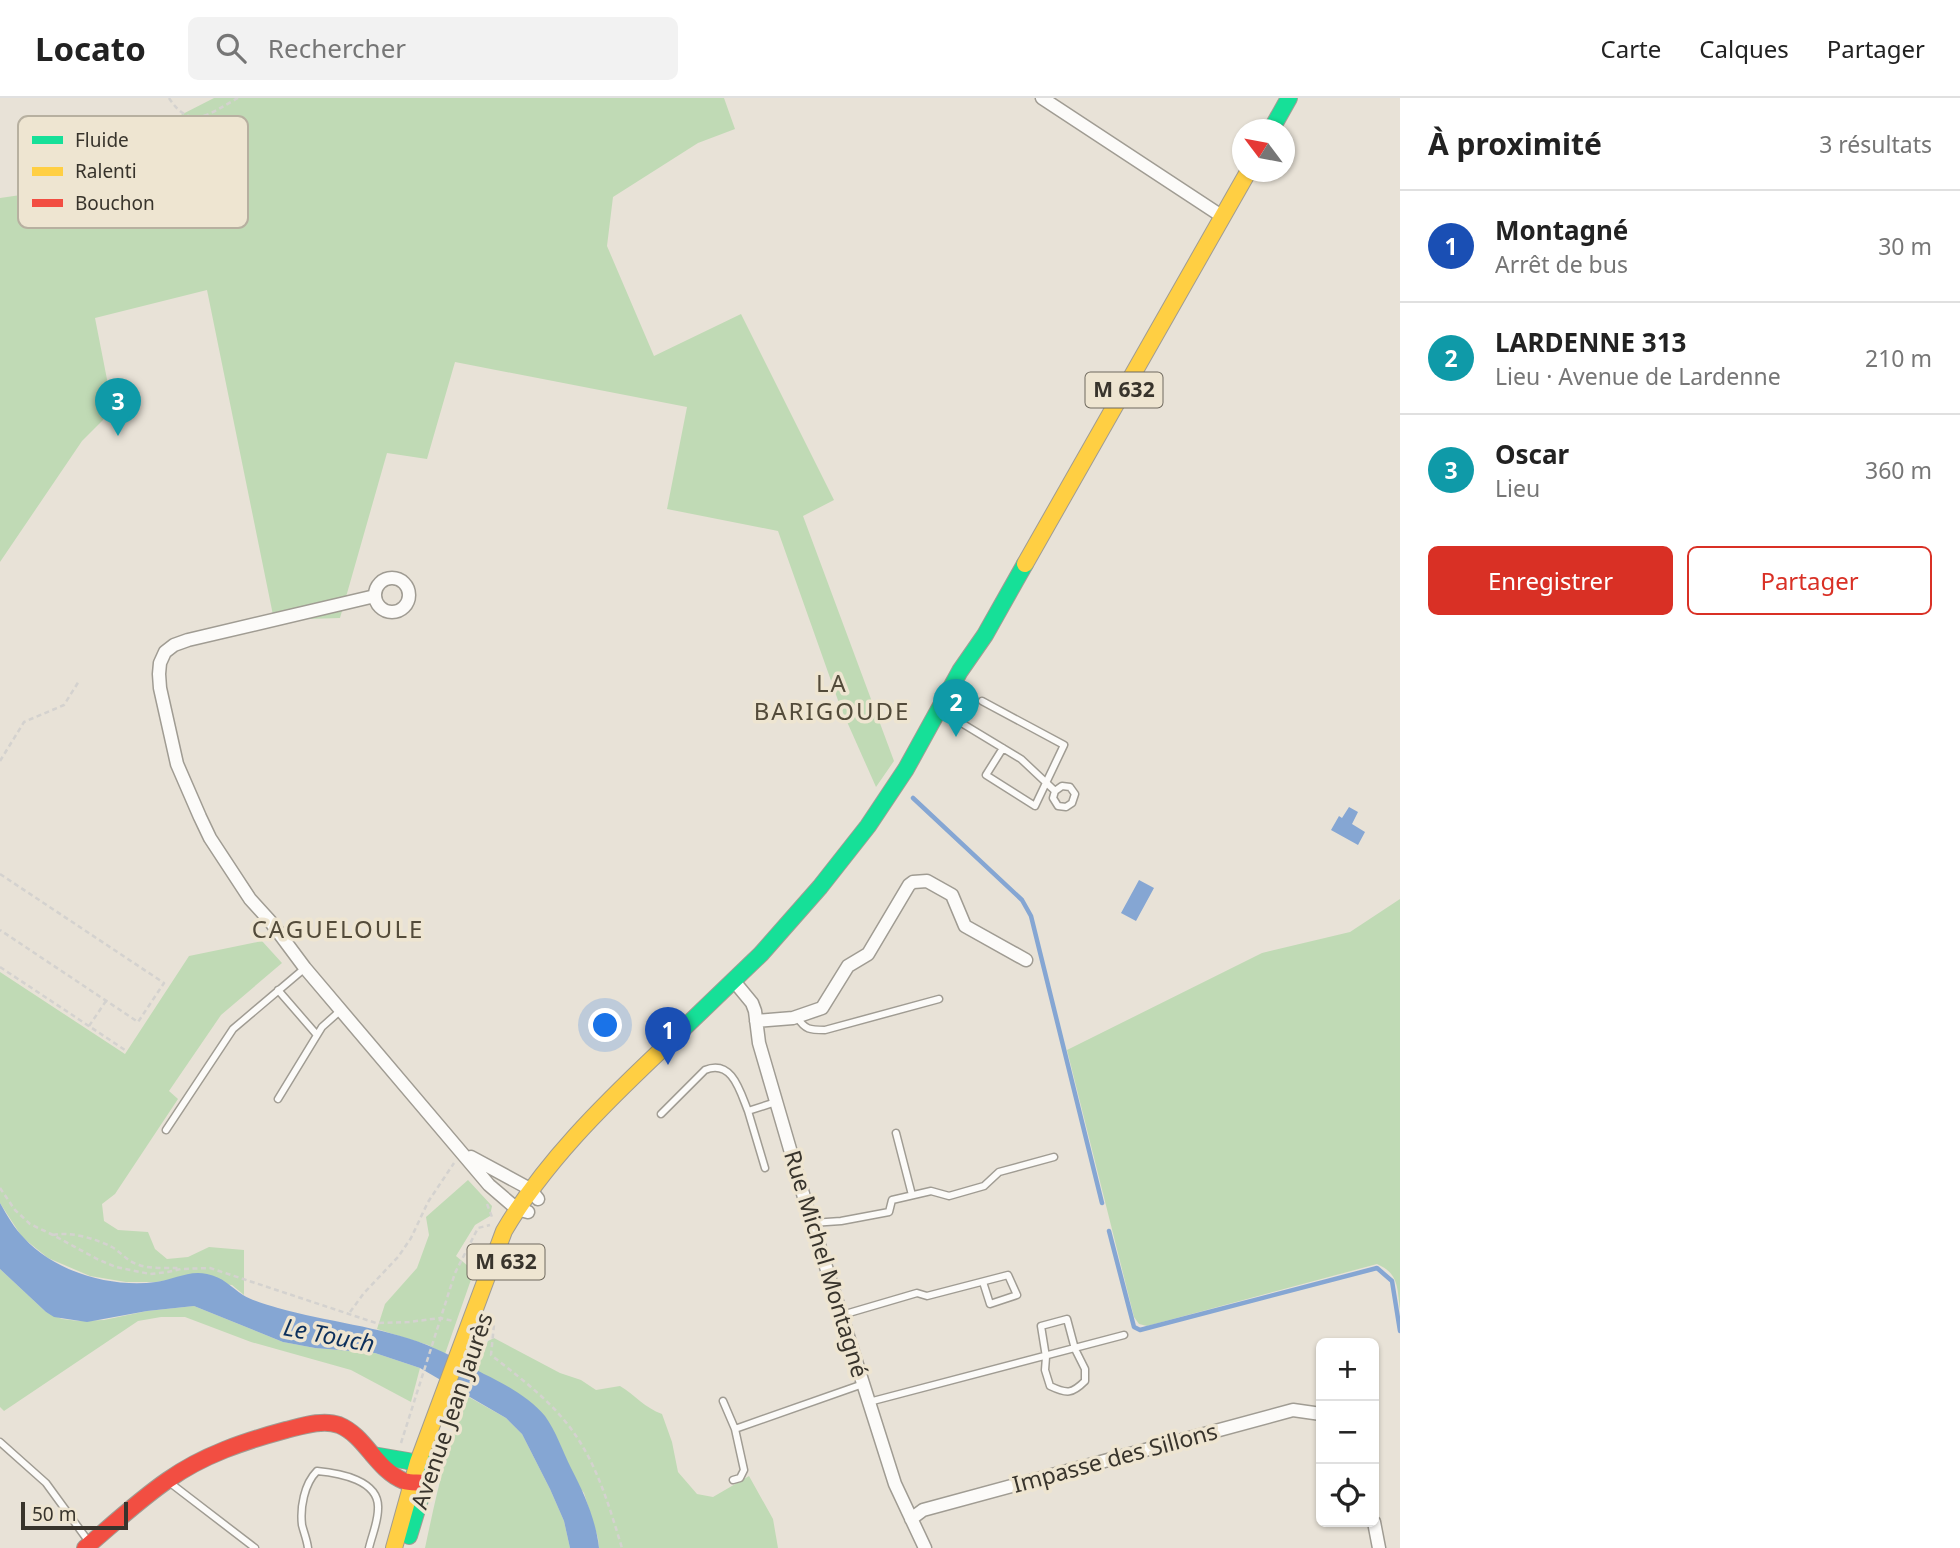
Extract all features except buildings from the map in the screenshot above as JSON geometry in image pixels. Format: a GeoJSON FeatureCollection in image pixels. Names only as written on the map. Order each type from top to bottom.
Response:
{"type":"FeatureCollection","features":[{"type":"Feature","properties":{"kind":"main road"},"geometry":{"type":"LineString","coordinates":[[1278,119],[1289,98]]}},
{"type":"Feature","properties":{"kind":"main road","name":"M 632"},"geometry":{"type":"LineString","coordinates":[[528,1202],[551,1162],[645,1065],[738,985],[868,826],[970,676],[985,635],[1242,182]]}},
{"type":"Feature","properties":{"kind":"main road","name":"Avenue Jean Jaurès"},"geometry":{"type":"LineString","coordinates":[[394,1548],[504,1231],[528,1202]]}},
{"type":"Feature","properties":{"kind":"main road"},"geometry":{"type":"LineString","coordinates":[[90,1547],[168,1480],[186,1469],[243,1442],[301,1426],[329,1423],[341,1426],[373,1455],[420,1474]]}},
{"type":"Feature","properties":{"kind":"main road","name":"Avenue Jean Jaurès"},"geometry":{"type":"LineString","coordinates":[[406,1548],[420,1474]]}},
{"type":"Feature","properties":{"kind":"street"},"geometry":{"type":"LineString","coordinates":[[1042,98],[1223,217]]}},
{"type":"Feature","properties":{"kind":"street"},"geometry":{"type":"LineString","coordinates":[[375,596],[174,645],[165,652],[160,663],[160,688],[177,764],[200,817],[250,899],[305,968],[460,1157],[493,1188],[528,1202]]}},
{"type":"Feature","properties":{"kind":"street"},"geometry":{"type":"LineString","coordinates":[[756,1021],[797,1017],[822,1008],[849,966],[868,954],[913,882],[927,881],[952,895],[965,926],[1026,960]]}},
{"type":"Feature","properties":{"kind":"street","name":"Rue Michel Montagné"},"geometry":{"type":"LineString","coordinates":[[738,985],[752,1003],[759,1043],[776,1102],[895,1484],[925,1548]]}},
{"type":"Feature","properties":{"kind":"street"},"geometry":{"type":"LineString","coordinates":[[460,1157],[528,1202]]}},
{"type":"Feature","properties":{"kind":"street","name":"Impasse des Sillons"},"geometry":{"type":"LineString","coordinates":[[911,1519],[923,1510],[1293,1410],[1316,1413]]}},
{"type":"Feature","properties":{"kind":"street"},"geometry":{"type":"LineString","coordinates":[[1375,1527],[1379,1548]]}},
{"type":"Feature","properties":{"kind":"lane"},"geometry":{"type":"LineString","coordinates":[[982,701],[1064,745],[1035,806],[986,775],[1003,748]]}},
{"type":"Feature","properties":{"kind":"lane"},"geometry":{"type":"LineString","coordinates":[[943,713],[1021,759],[1055,791]]}},
{"type":"Feature","properties":{"kind":"lane"},"geometry":{"type":"LineString","coordinates":[[166,1130],[233,1029],[305,968]]}},
{"type":"Feature","properties":{"kind":"lane"},"geometry":{"type":"LineString","coordinates":[[278,990],[317,1035]]}},
{"type":"Feature","properties":{"kind":"lane"},"geometry":{"type":"LineString","coordinates":[[797,1017],[810,1030],[825,1030],[939,999]]}},
{"type":"Feature","properties":{"kind":"lane"},"geometry":{"type":"LineString","coordinates":[[278,1099],[322,1027],[341,1010]]}},
{"type":"Feature","properties":{"kind":"lane"},"geometry":{"type":"LineString","coordinates":[[661,1114],[705,1070],[714,1066],[724,1069],[738,1084],[765,1168]]}},
{"type":"Feature","properties":{"kind":"lane"},"geometry":{"type":"LineString","coordinates":[[748,1111],[776,1102]]}},
{"type":"Feature","properties":{"kind":"lane"},"geometry":{"type":"LineString","coordinates":[[896,1133],[912,1195]]}},
{"type":"Feature","properties":{"kind":"lane"},"geometry":{"type":"LineString","coordinates":[[812,1223],[841,1221],[889,1212],[892,1200],[931,1191],[949,1196],[984,1186],[999,1172],[1054,1157]]}},
{"type":"Feature","properties":{"kind":"lane"},"geometry":{"type":"LineString","coordinates":[[842,1315],[917,1293],[928,1296],[1008,1275],[1017,1295],[990,1304],[983,1282]]}},
{"type":"Feature","properties":{"kind":"lane"},"geometry":{"type":"LineString","coordinates":[[1067,1319],[1075,1349],[1085,1369],[1085,1381],[1076,1390],[1063,1393],[1050,1386],[1045,1370],[1046,1357],[1041,1326],[1067,1319]]}},
{"type":"Feature","properties":{"kind":"lane"},"geometry":{"type":"LineString","coordinates":[[869,1402],[1125,1335]]}},
{"type":"Feature","properties":{"kind":"lane"},"geometry":{"type":"LineString","coordinates":[[734,1429],[863,1384]]}},
{"type":"Feature","properties":{"kind":"lane"},"geometry":{"type":"LineString","coordinates":[[723,1401],[734,1429],[744,1470],[740,1478],[733,1480]]}},
{"type":"Feature","properties":{"kind":"lane"},"geometry":{"type":"LineString","coordinates":[[0,1442],[46,1483],[90,1547]]}},
{"type":"Feature","properties":{"kind":"lane"},"geometry":{"type":"LineString","coordinates":[[308,1548],[302,1524],[302,1506],[310,1480],[317,1471],[361,1481],[374,1494],[378,1509],[369,1548]]}},
{"type":"Feature","properties":{"kind":"lane"},"geometry":{"type":"LineString","coordinates":[[168,1480],[255,1548]]}},
{"type":"Feature","properties":{"kind":"path"},"geometry":{"type":"LineString","coordinates":[[169,98],[186,116]]}},
{"type":"Feature","properties":{"kind":"path"},"geometry":{"type":"LineString","coordinates":[[203,116],[238,98]]}},
{"type":"Feature","properties":{"kind":"path"},"geometry":{"type":"LineString","coordinates":[[0,761],[24,722],[64,705],[79,681]]}},
{"type":"Feature","properties":{"kind":"path"},"geometry":{"type":"LineString","coordinates":[[0,874],[164,983],[138,1022],[0,930]]}},
{"type":"Feature","properties":{"kind":"path"},"geometry":{"type":"LineString","coordinates":[[0,967],[125,1050]]}},
{"type":"Feature","properties":{"kind":"path"},"geometry":{"type":"LineString","coordinates":[[89,1026],[106,1001]]}},
{"type":"Feature","properties":{"kind":"path"},"geometry":{"type":"LineString","coordinates":[[349,1313],[398,1257],[411,1238],[428,1202],[460,1157]]}},
{"type":"Feature","properties":{"kind":"path"},"geometry":{"type":"LineString","coordinates":[[0,1188],[15,1210],[30,1224],[97,1259],[116,1267],[150,1274],[181,1269]]}},
{"type":"Feature","properties":{"kind":"path"},"geometry":{"type":"LineString","coordinates":[[401,1446],[455,1273],[478,1228],[494,1224],[487,1204]]}},
{"type":"Feature","properties":{"kind":"path"},"geometry":{"type":"LineString","coordinates":[[53,1235],[61,1233],[106,1245],[130,1262],[141,1266],[210,1268],[376,1323],[440,1318],[467,1335]]}},
{"type":"Feature","properties":{"kind":"path"},"geometry":{"type":"LineString","coordinates":[[492,1317],[494,1325],[491,1355],[557,1412],[580,1442],[606,1496],[622,1548]]}},
{"type":"Feature","properties":{"kind":"green space"},"geometry":{"type":"Polygon","coordinates":[[[214,98],[724,98],[735,129],[698,143],[613,197],[607,246],[654,356],[741,314],[834,500],[803,516],[894,761],[876,787],[840,706],[778,531],[667,509],[687,407],[455,362],[427,459],[387,453],[340,618],[274,620],[207,290],[95,318],[113,410],[82,441],[0,562],[0,198],[18,195],[18,228],[248,228],[248,116],[179,116],[214,98]]]}},
{"type":"Feature","properties":{"kind":"green space"},"geometry":{"type":"Polygon","coordinates":[[[1400,899],[1400,1309],[1393,1277],[1377,1264],[1147,1326],[1139,1324],[1134,1317],[1067,1050],[1262,953],[1350,932],[1400,899]]]}},
{"type":"Feature","properties":{"kind":"green space"},"geometry":{"type":"Polygon","coordinates":[[[262,941],[282,963],[221,1015],[169,1091],[178,1099],[115,1194],[102,1204],[104,1221],[118,1230],[148,1232],[155,1249],[167,1259],[188,1257],[209,1247],[244,1250],[244,1295],[232,1285],[168,1280],[126,1282],[90,1276],[48,1258],[22,1237],[0,1203],[0,972],[125,1054],[189,956],[262,941]]]}},
{"type":"Feature","properties":{"kind":"green space"},"geometry":{"type":"Polygon","coordinates":[[[468,1180],[492,1206],[490,1216],[475,1225],[456,1256],[474,1271],[445,1354],[428,1345],[377,1329],[385,1304],[417,1268],[429,1235],[426,1217],[468,1180]]]}},
{"type":"Feature","properties":{"kind":"green space"},"geometry":{"type":"Polygon","coordinates":[[[0,1269],[46,1312],[62,1319],[104,1320],[147,1311],[194,1306],[283,1342],[315,1348],[375,1353],[420,1368],[411,1402],[351,1370],[251,1342],[185,1317],[161,1317],[138,1321],[4,1411],[0,1407],[0,1269]]]}},
{"type":"Feature","properties":{"kind":"green space"},"geometry":{"type":"Polygon","coordinates":[[[494,1338],[596,1390],[620,1386],[662,1414],[672,1442],[678,1472],[697,1494],[713,1497],[749,1476],[773,1519],[778,1548],[599,1548],[584,1493],[477,1370],[488,1341],[494,1338]]]}},
{"type":"Feature","properties":{"kind":"green space"},"geometry":{"type":"Polygon","coordinates":[[[467,1396],[506,1418],[522,1434],[564,1521],[570,1548],[425,1548],[448,1452],[467,1396]]]}},
{"type":"Feature","properties":{"kind":"water"},"geometry":{"type":"Polygon","coordinates":[[[1349,807],[1358,812],[1352,824],[1365,832],[1358,845],[1331,830],[1339,816],[1342,818],[1349,807]]]}},
{"type":"Feature","properties":{"kind":"water"},"geometry":{"type":"Polygon","coordinates":[[[1139,880],[1154,888],[1136,921],[1121,913],[1139,880]]]}},
{"type":"Feature","properties":{"kind":"water","name":"Le Touch"},"geometry":{"type":"Polygon","coordinates":[[[0,1203],[17,1230],[37,1250],[51,1260],[85,1275],[103,1280],[139,1283],[163,1281],[194,1273],[213,1275],[243,1295],[265,1304],[390,1333],[427,1345],[509,1387],[539,1409],[553,1428],[589,1507],[599,1548],[570,1548],[564,1521],[522,1434],[506,1418],[420,1368],[375,1353],[315,1348],[283,1342],[194,1306],[87,1322],[54,1317],[0,1269],[0,1203]]]}},
{"type":"Feature","properties":{"kind":"waterway"},"geometry":{"type":"LineString","coordinates":[[913,798],[1022,900],[1031,916],[1102,1203]]}},
{"type":"Feature","properties":{"kind":"waterway"},"geometry":{"type":"LineString","coordinates":[[1109,1231],[1134,1327],[1140,1330],[1377,1268],[1392,1281],[1400,1331]]}},
{"type":"Feature","properties":{"kind":"traffic: fast"},"geometry":{"type":"LineString","coordinates":[[1277,119],[1289,98]]}},
{"type":"Feature","properties":{"kind":"traffic: fast"},"geometry":{"type":"LineString","coordinates":[[659,1052],[761,954],[820,887],[868,826],[906,769],[960,671],[985,635],[1025,564]]}},
{"type":"Feature","properties":{"kind":"traffic: fast"},"geometry":{"type":"LineString","coordinates":[[373,1455],[408,1461],[429,1469]]}},
{"type":"Feature","properties":{"kind":"traffic: fast"},"geometry":{"type":"LineString","coordinates":[[409,1536],[433,1457]]}},
{"type":"Feature","properties":{"kind":"traffic: slow"},"geometry":{"type":"LineString","coordinates":[[1025,564],[1242,182]]}},
{"type":"Feature","properties":{"kind":"traffic: slow"},"geometry":{"type":"LineString","coordinates":[[394,1548],[418,1462],[504,1231],[556,1159],[595,1114],[659,1052]]}},
{"type":"Feature","properties":{"kind":"traffic: jam"},"geometry":{"type":"LineString","coordinates":[[85,1548],[147,1496],[195,1463],[240,1444],[313,1424],[339,1425],[357,1437],[394,1476],[406,1482],[425,1483]]}},
{"type":"Feature","properties":{"kind":"place","name":"Oscar"},"geometry":{"type":"Point","coordinates":[118,436]}},
{"type":"Feature","properties":{"kind":"place","name":"LARDENNE 313"},"geometry":{"type":"Point","coordinates":[956,737]}},
{"type":"Feature","properties":{"kind":"place","name":"Montagné"},"geometry":{"type":"Point","coordinates":[668,1065]}},
{"type":"Feature","properties":{"kind":"district","name":"LA BARIGOUDE"},"geometry":{"type":"Point","coordinates":[832,698]}},
{"type":"Feature","properties":{"kind":"district","name":"CAGUELOULE"},"geometry":{"type":"Point","coordinates":[338,930]}}]}
